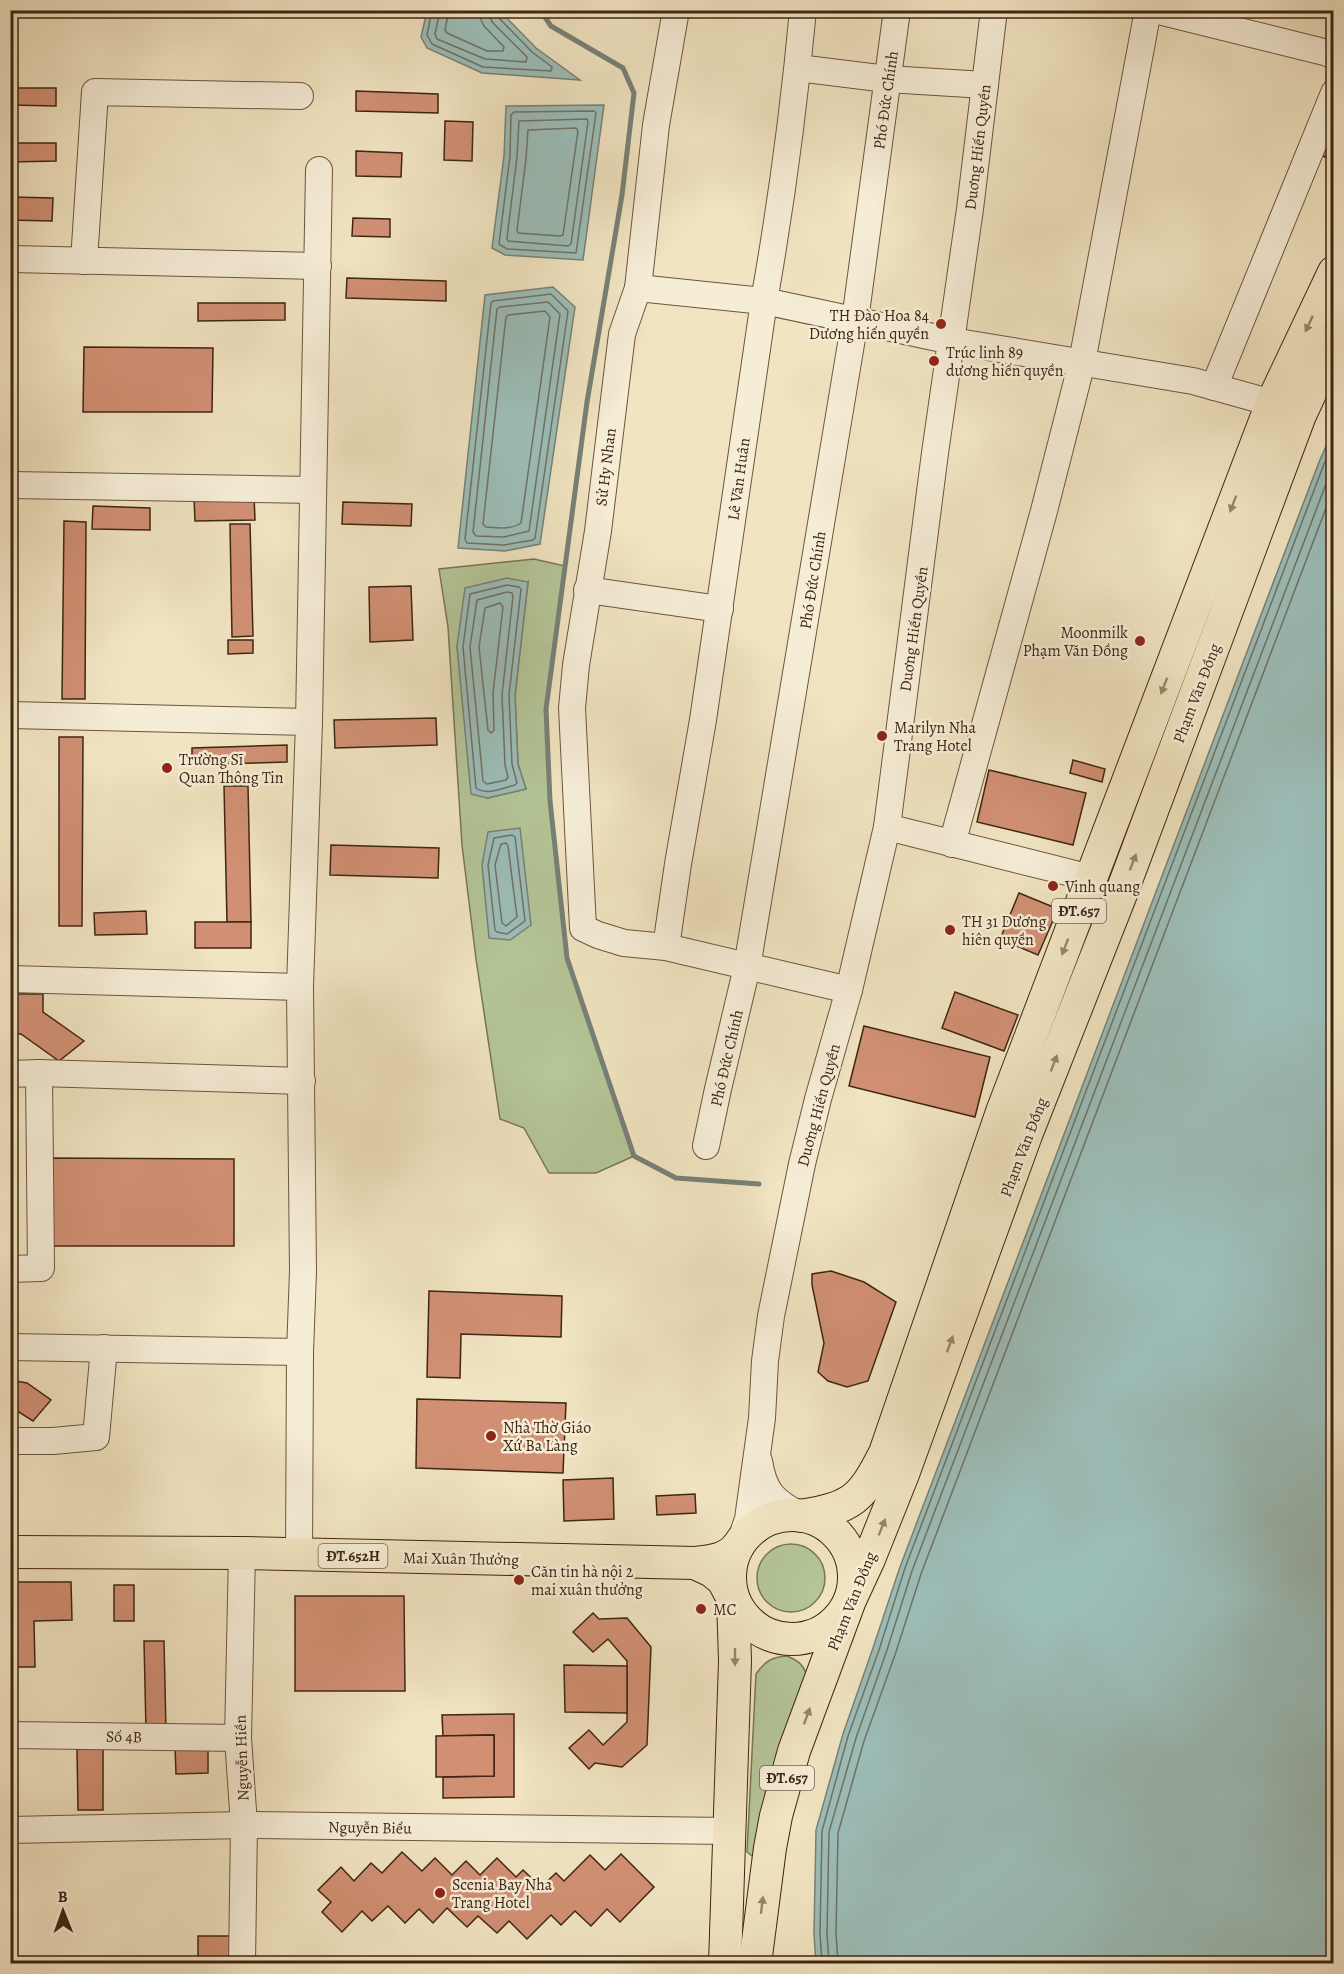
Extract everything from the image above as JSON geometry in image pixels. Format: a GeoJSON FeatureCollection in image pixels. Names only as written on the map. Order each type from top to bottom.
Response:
{"type":"FeatureCollection","features":[{"type":"Feature","properties":{"kind":"main road","name":"Phạm Văn Đồng"},"geometry":{"type":"LineString","coordinates":[[801,1516],[830,1511],[855,1499],[873,1477],[885,1454],[1002,1112],[1272,403],[1334,272]]}},
{"type":"Feature","properties":{"kind":"main road","name":"Phạm Văn Đồng"},"geometry":{"type":"LineString","coordinates":[[755,1964],[776,1815],[794,1751],[850,1599],[869,1559],[903,1474],[1026,1135],[1121,894],[1300,415],[1334,342]]}},
{"type":"Feature","properties":{"kind":"main road"},"geometry":{"type":"LineString","coordinates":[[1272,403],[1300,415]]}},
{"type":"Feature","properties":{"kind":"main road","name":"ĐT.657"},"geometry":{"type":"LineString","coordinates":[[733,1599],[743,1615],[756,1628],[773,1636],[792,1639],[810,1636],[827,1628],[841,1616],[850,1599],[854,1582],[852,1563],[846,1546],[827,1527],[801,1516],[783,1516],[766,1521],[750,1531],[738,1545]]}},
{"type":"Feature","properties":{"kind":"main road"},"geometry":{"type":"LineString","coordinates":[[725,1964],[735,1661],[733,1599],[729,1581],[731,1562],[738,1545]]}},
{"type":"Feature","properties":{"kind":"main road","name":"Mai Xuân Thưởng"},"geometry":{"type":"LineString","coordinates":[[10,1552],[242,1553],[695,1563],[718,1560],[733,1552],[738,1545]]}},
{"type":"Feature","properties":{"kind":"main road","name":"Mai Xuân Thưởng"},"geometry":{"type":"LineString","coordinates":[[695,1563],[712,1571],[723,1580],[733,1599]]}},
{"type":"Feature","properties":{"kind":"street","name":"Sử Hy Nhan"},"geometry":{"type":"LineString","coordinates":[[666,947],[624,943],[583,928],[572,708],[587,590],[598,531],[622,334],[638,288],[656,125],[676,10]]}},
{"type":"Feature","properties":{"kind":"street","name":"Lê Văn Huân"},"geometry":{"type":"LineString","coordinates":[[666,947],[720,609],[764,301],[776,237],[798,68],[803,10]]}},
{"type":"Feature","properties":{"kind":"street","name":"Phó Đức Chính"},"geometry":{"type":"LineString","coordinates":[[706,1146],[747,967],[855,320],[897,10]]}},
{"type":"Feature","properties":{"kind":"street","name":"Duơng Hiến Quyền"},"geometry":{"type":"LineString","coordinates":[[738,1545],[748,1519],[771,1316],[805,1153],[849,990],[887,828],[994,10]]}},
{"type":"Feature","properties":{"kind":"street"},"geometry":{"type":"LineString","coordinates":[[952,844],[1044,511],[1082,362],[1148,10]]}},
{"type":"Feature","properties":{"kind":"street"},"geometry":{"type":"LineString","coordinates":[[1154,10],[1334,56]]}},
{"type":"Feature","properties":{"kind":"street"},"geometry":{"type":"LineString","coordinates":[[798,68],[887,79],[986,85]]}},
{"type":"Feature","properties":{"kind":"street"},"geometry":{"type":"LineString","coordinates":[[84,261],[95,92],[300,96]]}},
{"type":"Feature","properties":{"kind":"street"},"geometry":{"type":"LineString","coordinates":[[1214,387],[1334,93]]}},
{"type":"Feature","properties":{"kind":"street"},"geometry":{"type":"LineString","coordinates":[[299,1555],[300,1352],[303,1271],[300,987],[309,722],[319,170]]}},
{"type":"Feature","properties":{"kind":"street"},"geometry":{"type":"LineString","coordinates":[[10,259],[318,266]]}},
{"type":"Feature","properties":{"kind":"street"},"geometry":{"type":"LineString","coordinates":[[638,288],[764,301],[952,341],[1193,381],[1272,403]]}},
{"type":"Feature","properties":{"kind":"street"},"geometry":{"type":"LineString","coordinates":[[10,485],[313,490]]}},
{"type":"Feature","properties":{"kind":"street"},"geometry":{"type":"LineString","coordinates":[[587,590],[720,609]]}},
{"type":"Feature","properties":{"kind":"street"},"geometry":{"type":"LineString","coordinates":[[10,716],[309,722]]}},
{"type":"Feature","properties":{"kind":"street"},"geometry":{"type":"LineString","coordinates":[[887,828],[1091,878]]}},
{"type":"Feature","properties":{"kind":"street"},"geometry":{"type":"LineString","coordinates":[[666,947],[849,990]]}},
{"type":"Feature","properties":{"kind":"street"},"geometry":{"type":"LineString","coordinates":[[10,979],[300,987]]}},
{"type":"Feature","properties":{"kind":"street"},"geometry":{"type":"LineString","coordinates":[[10,1269],[41,1268],[39,1073]]}},
{"type":"Feature","properties":{"kind":"street"},"geometry":{"type":"LineString","coordinates":[[10,1074],[302,1081]]}},
{"type":"Feature","properties":{"kind":"street"},"geometry":{"type":"LineString","coordinates":[[10,1347],[300,1352]]}},
{"type":"Feature","properties":{"kind":"street"},"geometry":{"type":"LineString","coordinates":[[10,1440],[53,1441],[96,1437],[104,1348]]}},
{"type":"Feature","properties":{"kind":"street","name":"Duơng Hiến Quyền"},"geometry":{"type":"LineString","coordinates":[[757,1452],[761,1478],[769,1493],[780,1504],[801,1516]]}},
{"type":"Feature","properties":{"kind":"street","name":"Nguyễn Hiền"},"geometry":{"type":"LineString","coordinates":[[242,1553],[238,1738],[244,1825],[242,1964]]}},
{"type":"Feature","properties":{"kind":"street","name":"Số 4B"},"geometry":{"type":"LineString","coordinates":[[10,1735],[238,1738]]}},
{"type":"Feature","properties":{"kind":"street","name":"Nguyễn Biểu"},"geometry":{"type":"LineString","coordinates":[[10,1830],[244,1825],[729,1831]]}},
{"type":"Feature","properties":{"kind":"green space"},"geometry":{"type":"Polygon","coordinates":[[[534,559],[565,566],[546,709],[550,801],[567,958],[634,1156],[596,1173],[549,1173],[524,1128],[500,1119],[462,845],[448,627],[439,569],[534,559]],[[528,582],[457,646],[465,717],[487,798],[526,789],[518,764],[515,695],[528,582]]]}},
{"type":"Feature","properties":{"kind":"green space"},"geometry":{"type":"Polygon","coordinates":[[[791,1544],[804,1547],[815,1554],[822,1565],[825,1578],[822,1591],[815,1602],[804,1609],[791,1612],[778,1609],[767,1602],[760,1591],[757,1578],[760,1565],[767,1554],[778,1547],[791,1544]]]}},
{"type":"Feature","properties":{"kind":"green space"},"geometry":{"type":"Polygon","coordinates":[[[787,1656],[801,1665],[809,1680],[757,1854],[752,1856],[747,1852],[756,1674],[769,1660],[787,1656]]]}},
{"type":"Feature","properties":{"kind":"water"},"geometry":{"type":"Polygon","coordinates":[[[427,11],[500,11],[536,48],[580,80],[482,73],[427,48],[421,37],[427,11]]]}},
{"type":"Feature","properties":{"kind":"water"},"geometry":{"type":"Polygon","coordinates":[[[604,105],[583,260],[505,255],[492,248],[504,156],[506,106],[604,105]]]}},
{"type":"Feature","properties":{"kind":"water"},"geometry":{"type":"Polygon","coordinates":[[[553,287],[575,307],[540,544],[505,551],[458,548],[485,295],[553,287]]]}},
{"type":"Feature","properties":{"kind":"water"},"geometry":{"type":"Polygon","coordinates":[[[1333,431],[1333,1963],[816,1963],[814,1934],[816,1830],[843,1734],[900,1567],[1319,462],[1333,431]]]}},
{"type":"Feature","properties":{"kind":"water"},"geometry":{"type":"Polygon","coordinates":[[[507,578],[528,582],[515,695],[518,764],[526,789],[487,798],[471,794],[457,646],[465,588],[507,578]]]}},
{"type":"Feature","properties":{"kind":"water"},"geometry":{"type":"Polygon","coordinates":[[[520,828],[531,925],[510,940],[489,938],[482,865],[488,832],[520,828]]]}},
{"type":"Feature","properties":{"kind":"building"},"geometry":{"type":"Polygon","coordinates":[[[10,88],[56,88],[56,106],[10,105],[10,88]]]}},
{"type":"Feature","properties":{"kind":"building"},"geometry":{"type":"Polygon","coordinates":[[[356,91],[438,94],[438,113],[356,111],[356,91]]]}},
{"type":"Feature","properties":{"kind":"building"},"geometry":{"type":"Polygon","coordinates":[[[445,121],[473,122],[472,161],[444,160],[445,121]]]}},
{"type":"Feature","properties":{"kind":"building"},"geometry":{"type":"Polygon","coordinates":[[[1326,125],[1334,129],[1334,161],[1314,152],[1326,125]]]}},
{"type":"Feature","properties":{"kind":"building"},"geometry":{"type":"Polygon","coordinates":[[[10,143],[56,143],[56,161],[10,162],[10,143]]]}},
{"type":"Feature","properties":{"kind":"building"},"geometry":{"type":"Polygon","coordinates":[[[356,151],[402,153],[401,177],[356,176],[356,151]]]}},
{"type":"Feature","properties":{"kind":"building"},"geometry":{"type":"Polygon","coordinates":[[[10,197],[53,198],[52,221],[10,220],[10,197]]]}},
{"type":"Feature","properties":{"kind":"building"},"geometry":{"type":"Polygon","coordinates":[[[353,218],[390,219],[390,237],[352,236],[353,218]]]}},
{"type":"Feature","properties":{"kind":"building"},"geometry":{"type":"Polygon","coordinates":[[[347,278],[446,281],[446,301],[346,298],[347,278]]]}},
{"type":"Feature","properties":{"kind":"building"},"geometry":{"type":"Polygon","coordinates":[[[198,303],[285,303],[285,320],[198,321],[198,303]]]}},
{"type":"Feature","properties":{"kind":"building"},"geometry":{"type":"Polygon","coordinates":[[[84,347],[213,348],[212,412],[83,412],[84,347]]]}},
{"type":"Feature","properties":{"kind":"building"},"geometry":{"type":"Polygon","coordinates":[[[254,496],[255,520],[195,521],[194,498],[254,496]]]}},
{"type":"Feature","properties":{"kind":"building"},"geometry":{"type":"Polygon","coordinates":[[[343,502],[412,504],[411,526],[342,524],[343,502]]]}},
{"type":"Feature","properties":{"kind":"building"},"geometry":{"type":"Polygon","coordinates":[[[93,506],[150,508],[150,530],[92,529],[93,506]]]}},
{"type":"Feature","properties":{"kind":"building"},"geometry":{"type":"Polygon","coordinates":[[[64,521],[86,522],[85,699],[62,699],[64,521]]]}},
{"type":"Feature","properties":{"kind":"building"},"geometry":{"type":"Polygon","coordinates":[[[230,524],[250,524],[253,636],[232,637],[230,524]]]}},
{"type":"Feature","properties":{"kind":"building"},"geometry":{"type":"Polygon","coordinates":[[[411,586],[413,640],[370,642],[369,587],[411,586]]]}},
{"type":"Feature","properties":{"kind":"building"},"geometry":{"type":"Polygon","coordinates":[[[228,640],[253,640],[253,653],[228,654],[228,640]]]}},
{"type":"Feature","properties":{"kind":"building"},"geometry":{"type":"Polygon","coordinates":[[[436,718],[437,745],[335,748],[334,720],[436,718]]]}},
{"type":"Feature","properties":{"kind":"building"},"geometry":{"type":"Polygon","coordinates":[[[59,737],[83,737],[82,926],[59,926],[59,737]]]}},
{"type":"Feature","properties":{"kind":"building"},"geometry":{"type":"Polygon","coordinates":[[[287,745],[287,762],[192,765],[192,748],[287,745]]]}},
{"type":"Feature","properties":{"kind":"building"},"geometry":{"type":"Polygon","coordinates":[[[1073,760],[1105,769],[1102,782],[1070,773],[1073,760]]]}},
{"type":"Feature","properties":{"kind":"building"},"geometry":{"type":"Polygon","coordinates":[[[989,770],[1086,793],[1073,845],[977,822],[989,770]]]}},
{"type":"Feature","properties":{"kind":"building"},"geometry":{"type":"Polygon","coordinates":[[[224,786],[248,786],[251,922],[227,922],[224,786]]]}},
{"type":"Feature","properties":{"kind":"building"},"geometry":{"type":"Polygon","coordinates":[[[331,845],[439,848],[438,878],[330,875],[331,845]]]}},
{"type":"Feature","properties":{"kind":"building"},"geometry":{"type":"Polygon","coordinates":[[[1019,893],[1058,909],[1038,955],[1000,939],[1019,893]]]}},
{"type":"Feature","properties":{"kind":"building"},"geometry":{"type":"Polygon","coordinates":[[[146,911],[147,934],[95,935],[94,913],[146,911]]]}},
{"type":"Feature","properties":{"kind":"building"},"geometry":{"type":"Polygon","coordinates":[[[195,922],[251,922],[251,948],[195,948],[195,922]]]}},
{"type":"Feature","properties":{"kind":"building"},"geometry":{"type":"Polygon","coordinates":[[[955,992],[1018,1015],[1004,1051],[942,1028],[955,992]]]}},
{"type":"Feature","properties":{"kind":"building"},"geometry":{"type":"Polygon","coordinates":[[[10,994],[43,994],[43,1012],[84,1041],[59,1061],[21,1034],[10,1034],[10,994]]]}},
{"type":"Feature","properties":{"kind":"building"},"geometry":{"type":"Polygon","coordinates":[[[864,1026],[990,1057],[975,1117],[849,1086],[864,1026]]]}},
{"type":"Feature","properties":{"kind":"building"},"geometry":{"type":"Polygon","coordinates":[[[50,1158],[234,1159],[234,1246],[50,1246],[50,1158]]]}},
{"type":"Feature","properties":{"kind":"building"},"geometry":{"type":"Polygon","coordinates":[[[831,1271],[864,1282],[896,1302],[868,1381],[847,1387],[828,1381],[818,1372],[824,1343],[812,1285],[812,1274],[831,1271]]]}},
{"type":"Feature","properties":{"kind":"building"},"geometry":{"type":"Polygon","coordinates":[[[429,1291],[562,1296],[561,1337],[461,1334],[460,1378],[427,1377],[429,1291]]]}},
{"type":"Feature","properties":{"kind":"building"},"geometry":{"type":"Polygon","coordinates":[[[10,1380],[27,1383],[51,1400],[33,1421],[19,1412],[10,1411],[10,1380]]]}},
{"type":"Feature","properties":{"kind":"building","name":"Nhà Thờ Giáo Xứ Ba Làng"},"geometry":{"type":"Polygon","coordinates":[[[417,1399],[566,1403],[563,1473],[416,1468],[417,1399]]]}},
{"type":"Feature","properties":{"kind":"building"},"geometry":{"type":"Polygon","coordinates":[[[613,1478],[614,1519],[564,1521],[563,1480],[613,1478]]]}},
{"type":"Feature","properties":{"kind":"building"},"geometry":{"type":"Polygon","coordinates":[[[695,1494],[696,1513],[657,1515],[656,1496],[695,1494]]]}},
{"type":"Feature","properties":{"kind":"building"},"geometry":{"type":"Polygon","coordinates":[[[10,1582],[71,1582],[72,1620],[34,1621],[35,1667],[10,1667],[10,1582]]]}},
{"type":"Feature","properties":{"kind":"building"},"geometry":{"type":"Polygon","coordinates":[[[114,1585],[134,1585],[134,1621],[114,1621],[114,1585]]]}},
{"type":"Feature","properties":{"kind":"building"},"geometry":{"type":"Polygon","coordinates":[[[295,1596],[404,1596],[405,1691],[295,1691],[295,1596]]]}},
{"type":"Feature","properties":{"kind":"building"},"geometry":{"type":"Polygon","coordinates":[[[593,1613],[599,1619],[627,1618],[651,1647],[647,1745],[622,1767],[595,1763],[589,1769],[569,1748],[589,1730],[603,1745],[627,1722],[627,1661],[608,1639],[593,1652],[573,1632],[593,1613]]]}},
{"type":"Feature","properties":{"kind":"building"},"geometry":{"type":"Polygon","coordinates":[[[144,1641],[164,1641],[166,1731],[146,1731],[144,1641]]]}},
{"type":"Feature","properties":{"kind":"building"},"geometry":{"type":"Polygon","coordinates":[[[564,1665],[627,1666],[627,1713],[565,1712],[564,1665]]]}},
{"type":"Feature","properties":{"kind":"building"},"geometry":{"type":"Polygon","coordinates":[[[514,1714],[514,1797],[443,1798],[443,1777],[494,1776],[494,1735],[443,1736],[442,1715],[514,1714]]]}},
{"type":"Feature","properties":{"kind":"building"},"geometry":{"type":"Polygon","coordinates":[[[494,1735],[494,1776],[436,1777],[436,1736],[494,1735]]]}},
{"type":"Feature","properties":{"kind":"building"},"geometry":{"type":"Polygon","coordinates":[[[175,1746],[208,1746],[208,1773],[176,1774],[175,1746]]]}},
{"type":"Feature","properties":{"kind":"building"},"geometry":{"type":"Polygon","coordinates":[[[77,1749],[103,1749],[103,1810],[78,1810],[77,1749]]]}},
{"type":"Feature","properties":{"kind":"building"},"geometry":{"type":"Polygon","coordinates":[[[402,1852],[422,1871],[435,1858],[452,1875],[466,1861],[480,1875],[497,1858],[516,1877],[523,1870],[541,1887],[556,1873],[564,1881],[590,1855],[605,1870],[621,1854],[654,1887],[620,1922],[607,1909],[591,1926],[575,1911],[561,1925],[551,1915],[527,1939],[509,1921],[497,1933],[478,1916],[467,1927],[447,1908],[433,1923],[419,1909],[405,1923],[388,1906],[372,1921],[362,1911],[342,1932],[322,1912],[331,1902],[318,1890],[341,1867],[354,1881],[371,1863],[382,1873],[402,1852]]]}},
{"type":"Feature","properties":{"kind":"building"},"geometry":{"type":"Polygon","coordinates":[[[198,1936],[230,1936],[230,1963],[198,1963],[198,1936]]]}},
{"type":"Feature","properties":{"kind":"waterway"},"geometry":{"type":"LineString","coordinates":[[540,10],[551,26],[623,68],[634,93],[622,195],[587,402],[546,709],[550,801],[567,958],[634,1156],[676,1178],[759,1184]]}},
{"type":"Feature","properties":{"kind":"place","name":"TH Đào Hoa 84 Dương hiến quyền"},"geometry":{"type":"Point","coordinates":[941,324]}},
{"type":"Feature","properties":{"kind":"place","name":"Trúc linh 89 dương hiến quyền"},"geometry":{"type":"Point","coordinates":[934,361]}},
{"type":"Feature","properties":{"kind":"place","name":"Moonmilk Phạm Văn Đồng"},"geometry":{"type":"Point","coordinates":[1140,641]}},
{"type":"Feature","properties":{"kind":"place","name":"Marilyn Nha Trang Hotel"},"geometry":{"type":"Point","coordinates":[882,736]}},
{"type":"Feature","properties":{"kind":"place","name":"Trường Sĩ Quan Thông Tin"},"geometry":{"type":"Point","coordinates":[167,768]}},
{"type":"Feature","properties":{"kind":"place","name":"Vinh quang"},"geometry":{"type":"Point","coordinates":[1053,886]}},
{"type":"Feature","properties":{"kind":"place","name":"TH 31 Dương hiên quyền"},"geometry":{"type":"Point","coordinates":[950,930]}},
{"type":"Feature","properties":{"kind":"place","name":"Nhà Thờ Giáo Xứ Ba Làng"},"geometry":{"type":"Point","coordinates":[491,1436]}},
{"type":"Feature","properties":{"kind":"place","name":"Căn tin hà nội 2 mai xuân thưởng"},"geometry":{"type":"Point","coordinates":[519,1580]}},
{"type":"Feature","properties":{"kind":"place","name":"MC"},"geometry":{"type":"Point","coordinates":[701,1609]}},
{"type":"Feature","properties":{"kind":"place","name":"Scenia Bay Nha Trang Hotel"},"geometry":{"type":"Point","coordinates":[440,1893]}}]}
